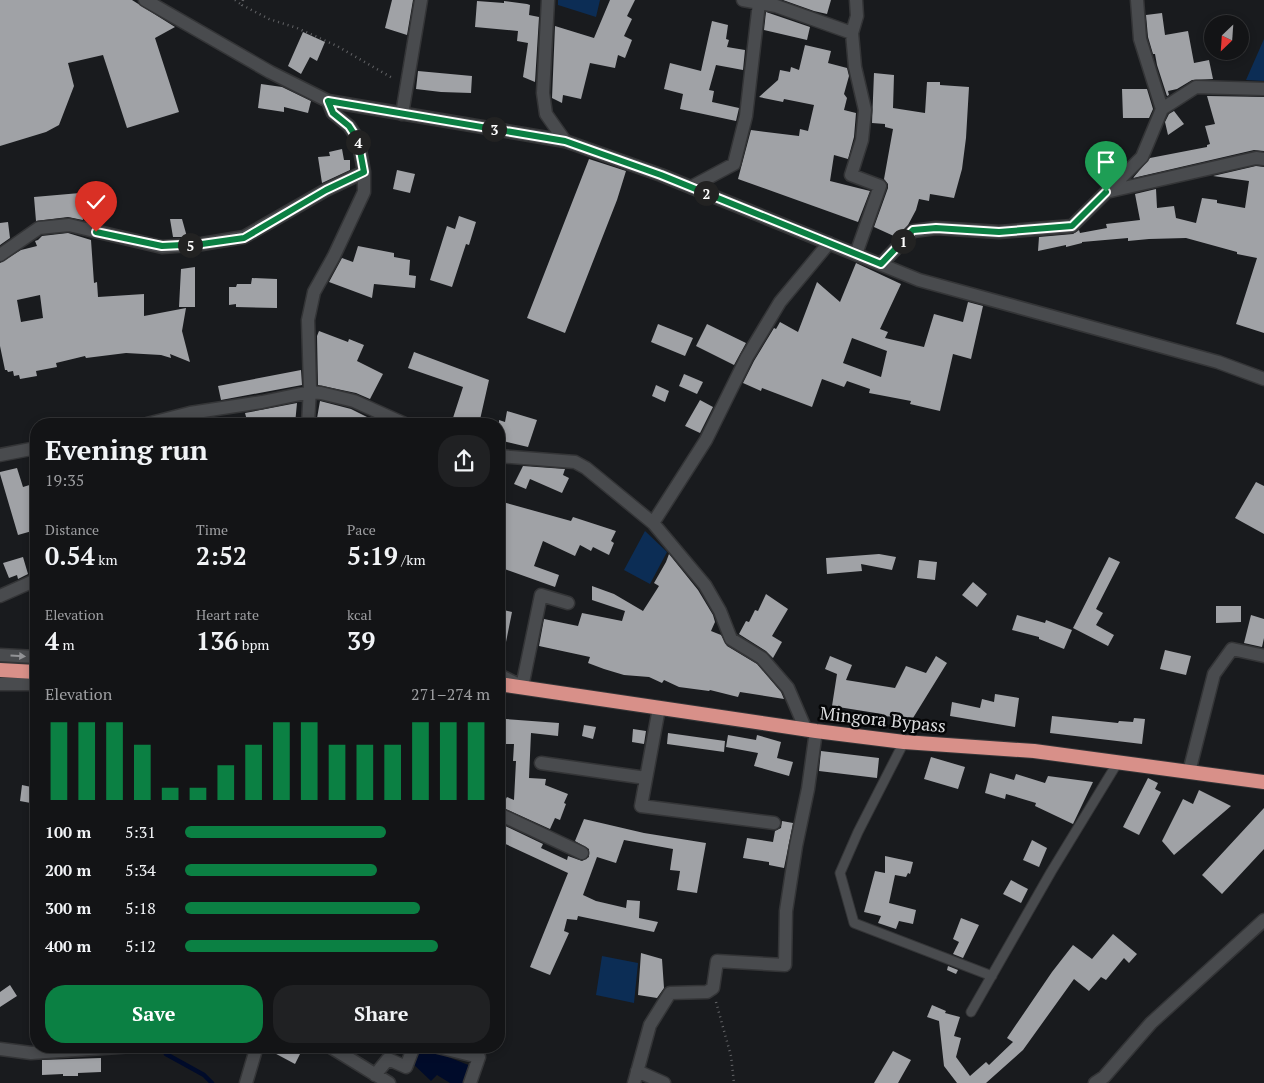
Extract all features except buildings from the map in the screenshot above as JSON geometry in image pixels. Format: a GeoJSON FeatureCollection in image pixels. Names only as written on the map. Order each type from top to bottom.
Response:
{"type":"FeatureCollection","features":[{"type":"Feature","properties":{"kind":"highway"},"geometry":{"type":"LineString","coordinates":[[0,670],[30,672]]}},
{"type":"Feature","properties":{"kind":"highway","name":"Mingora Bypass"},"geometry":{"type":"LineString","coordinates":[[505,685],[904,742],[1034,751],[1264,782]]}},
{"type":"Feature","properties":{"kind":"street"},"geometry":{"type":"LineString","coordinates":[[145,0],[270,72],[328,101],[565,141],[691,187],[918,280],[1218,362],[1264,379]]}},
{"type":"Feature","properties":{"kind":"street"},"geometry":{"type":"LineString","coordinates":[[402,114],[421,0]]}},
{"type":"Feature","properties":{"kind":"street"},"geometry":{"type":"LineString","coordinates":[[548,0],[543,93],[546,114],[565,141]]}},
{"type":"Feature","properties":{"kind":"street"},"geometry":{"type":"LineString","coordinates":[[743,0],[776,6],[852,33]]}},
{"type":"Feature","properties":{"kind":"street"},"geometry":{"type":"LineString","coordinates":[[856,0],[857,16],[852,33],[854,68],[865,110],[862,140],[851,175],[880,186],[856,254]]}},
{"type":"Feature","properties":{"kind":"street"},"geometry":{"type":"LineString","coordinates":[[1137,0],[1140,38],[1162,109]]}},
{"type":"Feature","properties":{"kind":"street"},"geometry":{"type":"LineString","coordinates":[[691,187],[734,164],[746,116],[759,3]]}},
{"type":"Feature","properties":{"kind":"street"},"geometry":{"type":"LineString","coordinates":[[881,264],[913,230],[936,228],[999,232],[1072,226],[1142,157],[1162,109],[1196,87],[1264,89]]}},
{"type":"Feature","properties":{"kind":"street"},"geometry":{"type":"LineString","coordinates":[[308,418],[310,392],[308,320],[314,292],[334,256],[364,192],[364,172],[358,140],[349,126],[333,113],[328,101]]}},
{"type":"Feature","properties":{"kind":"street"},"geometry":{"type":"LineString","coordinates":[[1106,192],[1256,158],[1264,159]]}},
{"type":"Feature","properties":{"kind":"street"},"geometry":{"type":"LineString","coordinates":[[0,255],[39,228],[69,225],[162,246],[202,244],[244,238],[326,190],[364,172]]}},
{"type":"Feature","properties":{"kind":"street"},"geometry":{"type":"LineString","coordinates":[[653,523],[706,440],[747,357],[780,302],[829,243]]}},
{"type":"Feature","properties":{"kind":"street"},"geometry":{"type":"LineString","coordinates":[[170,418],[310,392],[354,400],[392,418]]}},
{"type":"Feature","properties":{"kind":"street"},"geometry":{"type":"LineString","coordinates":[[0,455],[30,449]]}},
{"type":"Feature","properties":{"kind":"street"},"geometry":{"type":"LineString","coordinates":[[505,456],[575,462],[586,468],[653,523],[705,584],[720,611],[732,639],[762,658],[788,688],[811,730],[808,789],[796,846],[786,911],[785,965],[717,961],[713,988],[706,992],[670,993],[650,1026],[635,1077],[664,1083]]}},
{"type":"Feature","properties":{"kind":"street"},"geometry":{"type":"LineString","coordinates":[[0,596],[30,583]]}},
{"type":"Feature","properties":{"kind":"street"},"geometry":{"type":"LineString","coordinates":[[522,687],[542,595],[568,603]]}},
{"type":"Feature","properties":{"kind":"street"},"geometry":{"type":"LineString","coordinates":[[1189,772],[1214,674],[1232,650],[1264,656]]}},
{"type":"Feature","properties":{"kind":"street"},"geometry":{"type":"LineString","coordinates":[[0,655],[30,657]]}},
{"type":"Feature","properties":{"kind":"street"},"geometry":{"type":"LineString","coordinates":[[505,678],[522,687]]}},
{"type":"Feature","properties":{"kind":"street"},"geometry":{"type":"LineString","coordinates":[[0,684],[30,684]]}},
{"type":"Feature","properties":{"kind":"street"},"geometry":{"type":"LineString","coordinates":[[505,690],[522,687]]}},
{"type":"Feature","properties":{"kind":"street"},"geometry":{"type":"LineString","coordinates":[[659,708],[641,806],[774,823]]}},
{"type":"Feature","properties":{"kind":"street"},"geometry":{"type":"LineString","coordinates":[[541,763],[646,778]]}},
{"type":"Feature","properties":{"kind":"street"},"geometry":{"type":"LineString","coordinates":[[505,817],[582,853]]}},
{"type":"Feature","properties":{"kind":"street"},"geometry":{"type":"LineString","coordinates":[[1095,1083],[1104,1077],[1151,1023],[1264,920]]}},
{"type":"Feature","properties":{"kind":"street"},"geometry":{"type":"LineString","coordinates":[[0,1049],[30,1053]]}},
{"type":"Feature","properties":{"kind":"street"},"geometry":{"type":"LineString","coordinates":[[246,1083],[255,1053]]}},
{"type":"Feature","properties":{"kind":"street"},"geometry":{"type":"LineString","coordinates":[[340,1053],[390,1083]]}},
{"type":"Feature","properties":{"kind":"street"},"geometry":{"type":"LineString","coordinates":[[375,1075],[388,1059],[406,1067],[411,1053]]}},
{"type":"Feature","properties":{"kind":"street"},"geometry":{"type":"LineString","coordinates":[[463,1053],[479,1057],[470,1083]]}},
{"type":"Feature","properties":{"kind":"lane"},"geometry":{"type":"LineString","coordinates":[[904,742],[858,832],[840,872],[854,922],[992,976]]}},
{"type":"Feature","properties":{"kind":"lane"},"geometry":{"type":"LineString","coordinates":[[971,1012],[1051,872],[1118,762]]}},
{"type":"Feature","properties":{"kind":"path"},"geometry":{"type":"LineString","coordinates":[[235,0],[269,19],[297,28],[337,46],[406,86]]}},
{"type":"Feature","properties":{"kind":"path"},"geometry":{"type":"LineString","coordinates":[[242,5],[244,0]]}},
{"type":"Feature","properties":{"kind":"path"},"geometry":{"type":"LineString","coordinates":[[713,988],[731,1056],[734,1083]]}},
{"type":"Feature","properties":{"kind":"shaded area"},"geometry":{"type":"Polygon","coordinates":[[[558,0],[600,0],[596,17],[558,5],[558,0]]]}},
{"type":"Feature","properties":{"kind":"shaded area"},"geometry":{"type":"Polygon","coordinates":[[[1264,39],[1264,81],[1246,80],[1264,39]]]}},
{"type":"Feature","properties":{"kind":"shaded area"},"geometry":{"type":"Polygon","coordinates":[[[645,531],[667,552],[650,584],[624,570],[645,531]]]}},
{"type":"Feature","properties":{"kind":"shaded area"},"geometry":{"type":"Polygon","coordinates":[[[602,956],[638,963],[634,1003],[596,995],[602,956]]]}},
{"type":"Feature","properties":{"kind":"shaded area"},"geometry":{"type":"Polygon","coordinates":[[[416,1053],[438,1053],[471,1066],[464,1083],[450,1083],[437,1075],[431,1081],[411,1062],[416,1053]]]}},
{"type":"Feature","properties":{"kind":"waterway"},"geometry":{"type":"LineString","coordinates":[[166,1054],[204,1075],[212,1083]]}},
{"type":"Feature","properties":{"kind":"route"},"geometry":{"type":"LineString","coordinates":[[96,232],[162,246],[202,244],[244,238],[326,190],[364,172],[358,140],[349,126],[333,113],[328,101],[565,141],[661,175],[881,264],[913,230],[936,228],[999,232],[1072,226],[1106,192]]}}]}
